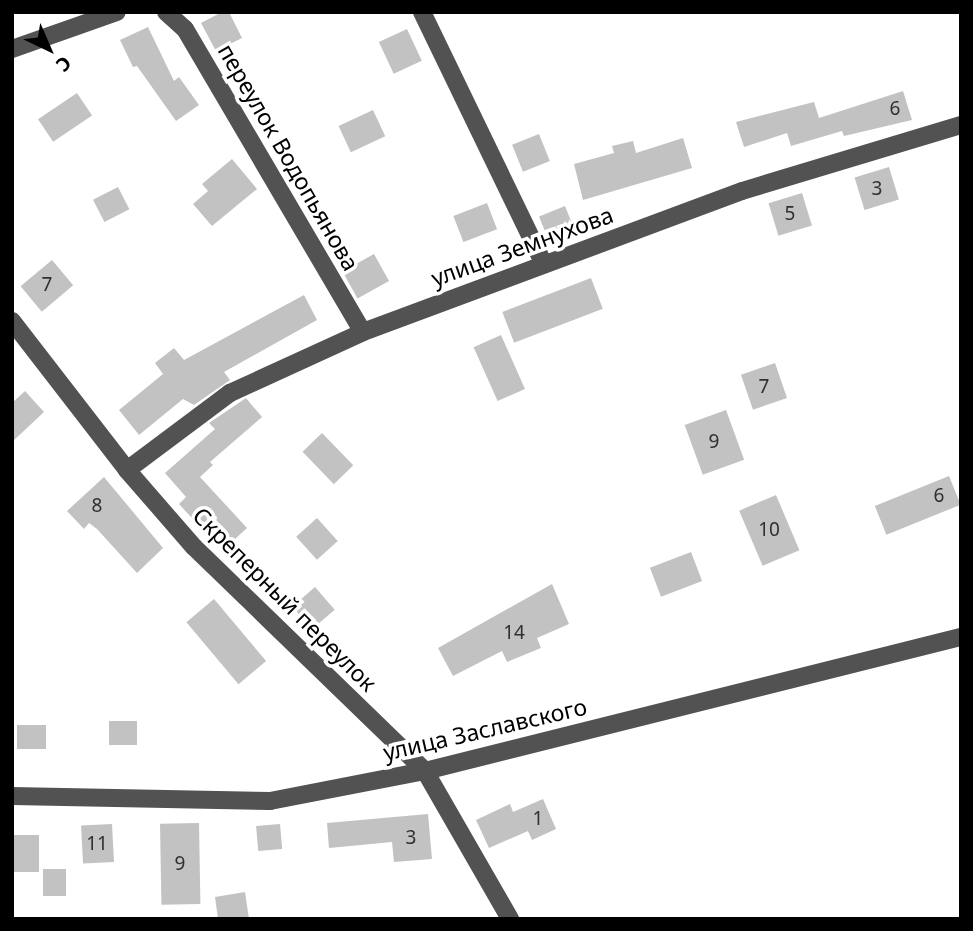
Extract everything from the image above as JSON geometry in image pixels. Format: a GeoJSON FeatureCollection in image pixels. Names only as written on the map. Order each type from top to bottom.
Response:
{"type":"FeatureCollection","features":[{"type":"Feature","properties":{"kind":"street"},"geometry":{"type":"LineString","coordinates":[[12,49],[117,12]]}},
{"type":"Feature","properties":{"kind":"street","name":"переулок Водопьянова"},"geometry":{"type":"LineString","coordinates":[[166,12],[185,29],[363,332]]}},
{"type":"Feature","properties":{"kind":"street"},"geometry":{"type":"LineString","coordinates":[[422,12],[544,264]]}},
{"type":"Feature","properties":{"kind":"street","name":"улица Земнухова"},"geometry":{"type":"LineString","coordinates":[[127,470],[230,393],[363,332],[742,191],[961,125]]}},
{"type":"Feature","properties":{"kind":"street","name":"Скреперный переулок"},"geometry":{"type":"LineString","coordinates":[[12,321],[127,470],[194,547],[425,771],[510,919]]}},
{"type":"Feature","properties":{"kind":"street","name":"улица Заславского"},"geometry":{"type":"LineString","coordinates":[[12,796],[270,801],[425,771],[961,637]]}},
{"type":"Feature","properties":{"kind":"building"},"geometry":{"type":"Polygon","coordinates":[[[222,12],[229,12],[242,38],[216,51],[201,23],[222,12]]]}},
{"type":"Feature","properties":{"kind":"building"},"geometry":{"type":"Polygon","coordinates":[[[148,27],[174,81],[179,77],[199,105],[176,121],[137,66],[133,67],[120,40],[148,27]]]}},
{"type":"Feature","properties":{"kind":"building"},"geometry":{"type":"Polygon","coordinates":[[[407,29],[422,61],[394,74],[379,42],[407,29]]]}},
{"type":"Feature","properties":{"kind":"building"},"geometry":{"type":"Polygon","coordinates":[[[903,91],[912,120],[844,136],[842,131],[791,146],[787,133],[744,147],[736,122],[814,102],[819,118],[903,91]]]}},
{"type":"Feature","properties":{"kind":"building"},"geometry":{"type":"Polygon","coordinates":[[[77,93],[92,115],[53,142],[38,119],[77,93]]]}},
{"type":"Feature","properties":{"kind":"building"},"geometry":{"type":"Polygon","coordinates":[[[373,110],[385,136],[351,152],[339,126],[373,110]]]}},
{"type":"Feature","properties":{"kind":"building"},"geometry":{"type":"Polygon","coordinates":[[[539,134],[550,161],[523,172],[512,145],[539,134]]]}},
{"type":"Feature","properties":{"kind":"building"},"geometry":{"type":"Polygon","coordinates":[[[683,138],[692,168],[583,200],[574,164],[614,153],[612,146],[633,141],[636,153],[683,138]]]}},
{"type":"Feature","properties":{"kind":"building"},"geometry":{"type":"Polygon","coordinates":[[[232,159],[257,189],[212,226],[193,204],[208,191],[202,184],[232,159]]]}},
{"type":"Feature","properties":{"kind":"building"},"geometry":{"type":"Polygon","coordinates":[[[889,167],[899,200],[865,210],[855,178],[889,167]]]}},
{"type":"Feature","properties":{"kind":"building"},"geometry":{"type":"Polygon","coordinates":[[[118,187],[129,209],[104,222],[93,200],[118,187]]]}},
{"type":"Feature","properties":{"kind":"building"},"geometry":{"type":"Polygon","coordinates":[[[802,193],[812,226],[778,236],[769,203],[802,193]]]}},
{"type":"Feature","properties":{"kind":"building"},"geometry":{"type":"Polygon","coordinates":[[[487,203],[497,229],[463,242],[453,216],[487,203]]]}},
{"type":"Feature","properties":{"kind":"building"},"geometry":{"type":"Polygon","coordinates":[[[565,206],[573,226],[547,237],[539,216],[565,206]]]}},
{"type":"Feature","properties":{"kind":"building"},"geometry":{"type":"Polygon","coordinates":[[[374,254],[389,281],[358,299],[343,271],[374,254]]]}},
{"type":"Feature","properties":{"kind":"building"},"geometry":{"type":"Polygon","coordinates":[[[52,260],[73,285],[42,312],[21,286],[52,260]]]}},
{"type":"Feature","properties":{"kind":"building"},"geometry":{"type":"Polygon","coordinates":[[[591,278],[603,309],[514,343],[502,312],[591,278]]]}},
{"type":"Feature","properties":{"kind":"building"},"geometry":{"type":"Polygon","coordinates":[[[304,295],[317,320],[224,372],[230,380],[194,405],[183,399],[139,435],[119,410],[163,374],[155,363],[174,348],[184,360],[304,295]]]}},
{"type":"Feature","properties":{"kind":"building"},"geometry":{"type":"Polygon","coordinates":[[[501,335],[525,389],[498,401],[474,347],[501,335]]]}},
{"type":"Feature","properties":{"kind":"building"},"geometry":{"type":"Polygon","coordinates":[[[775,363],[787,398],[753,410],[741,375],[775,363]]]}},
{"type":"Feature","properties":{"kind":"building"},"geometry":{"type":"Polygon","coordinates":[[[25,391],[44,412],[12,442],[12,403],[25,391]]]}},
{"type":"Feature","properties":{"kind":"building"},"geometry":{"type":"Polygon","coordinates":[[[246,398],[262,417],[210,462],[213,465],[200,477],[247,528],[222,551],[179,504],[186,497],[165,473],[215,429],[209,423],[246,398]]]}},
{"type":"Feature","properties":{"kind":"building"},"geometry":{"type":"Polygon","coordinates":[[[726,410],[744,460],[703,475],[685,425],[726,410]]]}},
{"type":"Feature","properties":{"kind":"building"},"geometry":{"type":"Polygon","coordinates":[[[322,433],[353,465],[334,484],[303,452],[322,433]]]}},
{"type":"Feature","properties":{"kind":"building"},"geometry":{"type":"Polygon","coordinates":[[[949,476],[961,505],[886,535],[875,506],[949,476]]]}},
{"type":"Feature","properties":{"kind":"building"},"geometry":{"type":"Polygon","coordinates":[[[104,477],[163,548],[137,573],[97,529],[89,523],[84,529],[67,511],[104,477]]]}},
{"type":"Feature","properties":{"kind":"building"},"geometry":{"type":"Polygon","coordinates":[[[776,495],[799,550],[763,566],[739,511],[776,495]]]}},
{"type":"Feature","properties":{"kind":"building"},"geometry":{"type":"Polygon","coordinates":[[[317,518],[338,541],[317,560],[296,537],[317,518]]]}},
{"type":"Feature","properties":{"kind":"building"},"geometry":{"type":"Polygon","coordinates":[[[691,552],[702,581],[661,597],[650,568],[691,552]]]}},
{"type":"Feature","properties":{"kind":"building"},"geometry":{"type":"Polygon","coordinates":[[[552,584],[569,624],[537,638],[541,648],[507,662],[502,651],[453,676],[438,648],[552,584]]]}},
{"type":"Feature","properties":{"kind":"building"},"geometry":{"type":"Polygon","coordinates":[[[315,587],[335,610],[312,629],[292,607],[315,587]]]}},
{"type":"Feature","properties":{"kind":"building"},"geometry":{"type":"Polygon","coordinates":[[[214,599],[266,661],[238,684],[186,622],[214,599]]]}},
{"type":"Feature","properties":{"kind":"building"},"geometry":{"type":"Polygon","coordinates":[[[109,721],[137,721],[137,745],[109,745],[109,721]]]}},
{"type":"Feature","properties":{"kind":"building"},"geometry":{"type":"Polygon","coordinates":[[[17,725],[46,725],[46,749],[17,749],[17,725]]]}},
{"type":"Feature","properties":{"kind":"building"},"geometry":{"type":"Polygon","coordinates":[[[543,799],[556,829],[532,840],[528,831],[489,848],[476,820],[510,804],[513,812],[543,799]]]}},
{"type":"Feature","properties":{"kind":"building"},"geometry":{"type":"Polygon","coordinates":[[[428,814],[432,859],[394,862],[392,842],[329,848],[327,823],[428,814]]]}},
{"type":"Feature","properties":{"kind":"building"},"geometry":{"type":"Polygon","coordinates":[[[199,823],[200,904],[161,905],[160,824],[199,823]]]}},
{"type":"Feature","properties":{"kind":"building"},"geometry":{"type":"Polygon","coordinates":[[[112,824],[114,862],[83,864],[81,826],[112,824]]]}},
{"type":"Feature","properties":{"kind":"building"},"geometry":{"type":"Polygon","coordinates":[[[280,824],[282,849],[258,851],[256,826],[280,824]]]}},
{"type":"Feature","properties":{"kind":"building"},"geometry":{"type":"Polygon","coordinates":[[[12,835],[39,835],[39,872],[12,872],[12,835]]]}},
{"type":"Feature","properties":{"kind":"building"},"geometry":{"type":"Polygon","coordinates":[[[43,869],[66,869],[66,896],[43,896],[43,869]]]}},
{"type":"Feature","properties":{"kind":"building"},"geometry":{"type":"Polygon","coordinates":[[[245,892],[249,919],[218,919],[215,897],[245,892]]]}}]}
